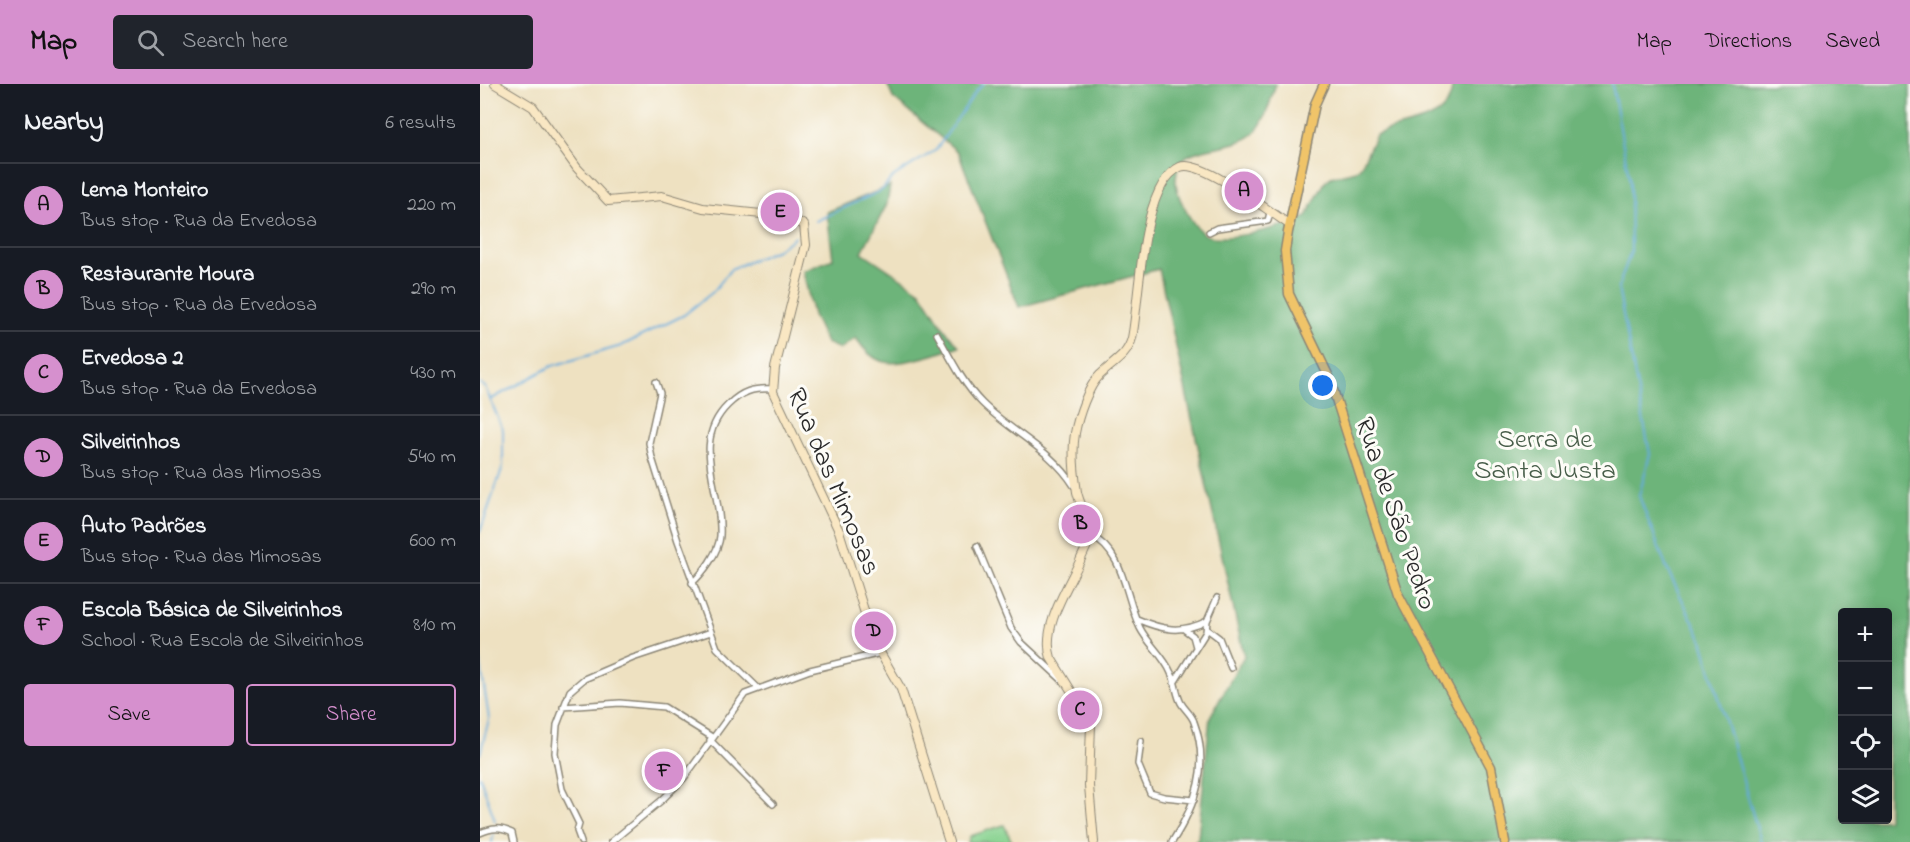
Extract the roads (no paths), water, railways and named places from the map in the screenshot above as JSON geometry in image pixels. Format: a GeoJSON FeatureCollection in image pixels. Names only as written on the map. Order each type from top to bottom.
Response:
{"type":"FeatureCollection","features":[{"type":"Feature","properties":{"kind":"main road","name":"Rua de São Pedro"},"geometry":{"type":"LineString","coordinates":[[1324,84],[1315,104],[1291,221],[1286,251],[1289,294],[1329,377],[1398,594],[1491,767],[1506,842]]}},
{"type":"Feature","properties":{"kind":"street","name":"Rua das Mimosas"},"geometry":{"type":"LineString","coordinates":[[495,84],[532,107],[583,175],[608,201],[662,196],[703,208],[790,217],[801,221],[807,239],[775,368],[773,389],[776,403],[839,531],[873,640],[901,689],[949,842]]}},
{"type":"Feature","properties":{"kind":"street"},"geometry":{"type":"LineString","coordinates":[[1094,842],[1089,786],[1091,723],[1051,658],[1048,646],[1051,625],[1090,535],[1077,492],[1074,459],[1075,430],[1095,381],[1127,350],[1132,338],[1138,278],[1145,240],[1159,194],[1167,179],[1182,166],[1202,168],[1270,212],[1291,221]]}},
{"type":"Feature","properties":{"kind":"street"},"geometry":{"type":"LineString","coordinates":[[1209,232],[1217,228],[1268,221],[1270,212]]}},
{"type":"Feature","properties":{"kind":"street"},"geometry":{"type":"LineString","coordinates":[[937,334],[984,405],[1020,436],[1054,460],[1077,492]]}},
{"type":"Feature","properties":{"kind":"street"},"geometry":{"type":"LineString","coordinates":[[656,382],[660,393],[650,443],[652,459],[692,583],[723,656],[757,687]]}},
{"type":"Feature","properties":{"kind":"street"},"geometry":{"type":"LineString","coordinates":[[692,583],[700,576],[720,537],[708,446],[712,427],[723,409],[737,395],[749,389],[773,389]]}},
{"type":"Feature","properties":{"kind":"street"},"geometry":{"type":"LineString","coordinates":[[1090,535],[1099,540],[1121,567],[1137,619],[1148,641],[1171,672],[1182,704],[1194,719],[1200,743],[1201,779],[1194,800],[1172,842]]}},
{"type":"Feature","properties":{"kind":"street"},"geometry":{"type":"LineString","coordinates":[[977,546],[1011,628],[1026,647],[1068,685]]}},
{"type":"Feature","properties":{"kind":"street"},"geometry":{"type":"LineString","coordinates":[[1174,683],[1207,629],[1207,621],[1217,598]]}},
{"type":"Feature","properties":{"kind":"street"},"geometry":{"type":"LineString","coordinates":[[1137,619],[1168,630],[1185,630],[1207,621]]}},
{"type":"Feature","properties":{"kind":"street"},"geometry":{"type":"LineString","coordinates":[[1207,629],[1220,638],[1231,668]]}},
{"type":"Feature","properties":{"kind":"street"},"geometry":{"type":"LineString","coordinates":[[1185,630],[1192,636],[1196,647]]}},
{"type":"Feature","properties":{"kind":"street"},"geometry":{"type":"LineString","coordinates":[[581,842],[577,831],[579,824],[562,789],[554,740],[570,691],[584,679],[641,654],[711,632]]}},
{"type":"Feature","properties":{"kind":"street"},"geometry":{"type":"LineString","coordinates":[[611,842],[662,800],[684,778],[745,694],[757,687],[810,670],[881,653]]}},
{"type":"Feature","properties":{"kind":"street"},"geometry":{"type":"LineString","coordinates":[[563,707],[620,703],[663,707],[711,739],[773,804]]}},
{"type":"Feature","properties":{"kind":"street"},"geometry":{"type":"LineString","coordinates":[[1141,741],[1137,756],[1138,765],[1150,793],[1194,800]]}},
{"type":"Feature","properties":{"kind":"street"},"geometry":{"type":"LineString","coordinates":[[480,824],[481,832],[495,828],[512,833],[514,842]]}},
{"type":"Feature","properties":{"kind":"waterway"},"geometry":{"type":"LineString","coordinates":[[816,221],[882,190],[894,176],[936,150],[977,90],[984,84]]}},
{"type":"Feature","properties":{"kind":"waterway"},"geometry":{"type":"LineString","coordinates":[[1612,84],[1630,183],[1631,251],[1618,288],[1650,454],[1639,496],[1667,569],[1702,640],[1761,842]]}},
{"type":"Feature","properties":{"kind":"waterway"},"geometry":{"type":"LineString","coordinates":[[490,400],[552,366],[621,346],[684,315],[713,292],[731,269],[777,250],[795,237]]}},
{"type":"Feature","properties":{"kind":"waterway"},"geometry":{"type":"LineString","coordinates":[[480,383],[485,387],[503,430],[503,466],[480,532]]}},
{"type":"Feature","properties":{"kind":"waterway"},"geometry":{"type":"LineString","coordinates":[[480,660],[489,719],[480,754]]}},
{"type":"Feature","properties":{"kind":"waterway"},"geometry":{"type":"LineString","coordinates":[[480,777],[495,821]]}},
{"type":"Feature","properties":{"kind":"waterway"},"geometry":{"type":"LineString","coordinates":[[492,842],[494,833]]}},
{"type":"Feature","properties":{"kind":"place","name":"Lema Monteiro"},"geometry":{"type":"Point","coordinates":[1244,191]}},
{"type":"Feature","properties":{"kind":"place","name":"Auto Padrões"},"geometry":{"type":"Point","coordinates":[780,212]}},
{"type":"Feature","properties":{"kind":"place","name":"Restaurante Moura"},"geometry":{"type":"Point","coordinates":[1081,524]}},
{"type":"Feature","properties":{"kind":"place","name":"Silveirinhos"},"geometry":{"type":"Point","coordinates":[874,631]}},
{"type":"Feature","properties":{"kind":"place","name":"Ervedosa 2"},"geometry":{"type":"Point","coordinates":[1080,710]}},
{"type":"Feature","properties":{"kind":"place","name":"Escola Básica de Silveirinhos"},"geometry":{"type":"Point","coordinates":[664,771]}},
{"type":"Feature","properties":{"kind":"park label","name":"Serra de Santa Justa"},"geometry":{"type":"Point","coordinates":[1545,454]}}]}
